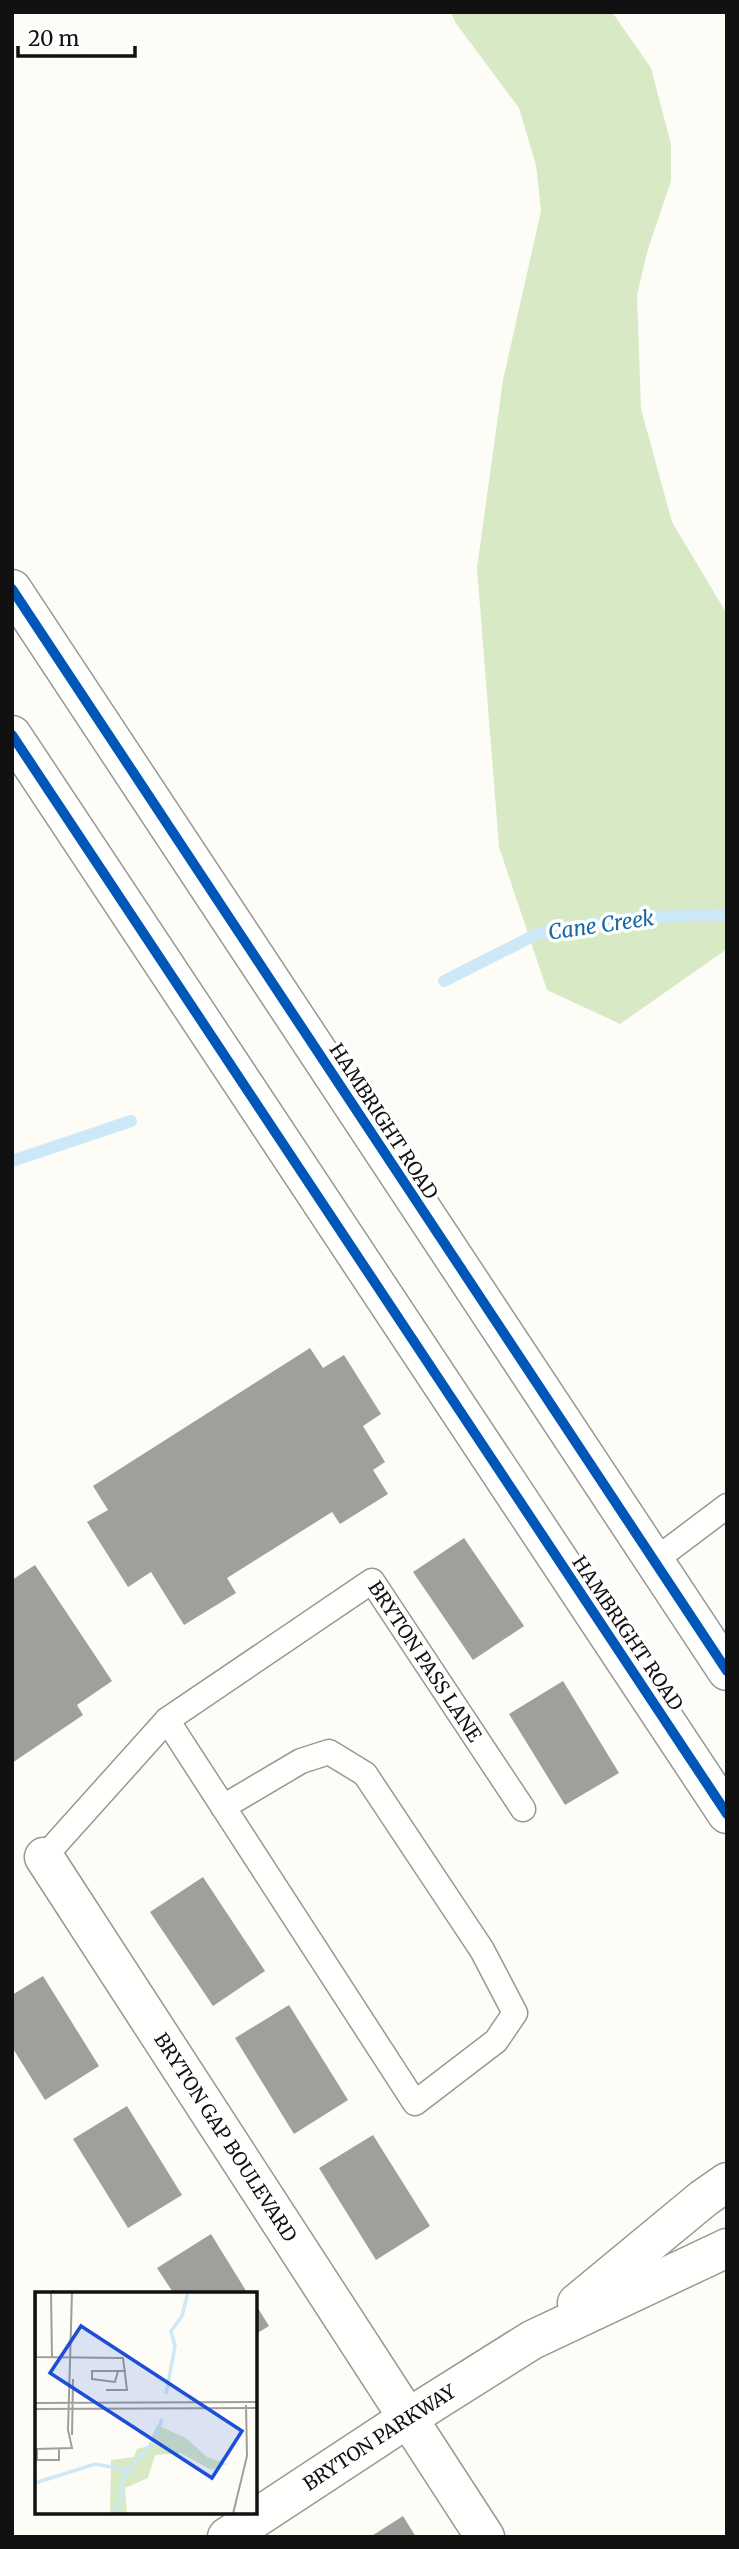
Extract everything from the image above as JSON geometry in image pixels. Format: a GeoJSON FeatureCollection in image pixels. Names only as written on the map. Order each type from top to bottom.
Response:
{"type":"FeatureCollection","features":[{"type":"Feature","properties":{"kind":"street","name":"HAMBRIGHT ROAD"},"geometry":{"type":"LineString","coordinates":[[12,589],[727,1671]]}},
{"type":"Feature","properties":{"kind":"street","name":"HAMBRIGHT ROAD"},"geometry":{"type":"LineString","coordinates":[[12,735],[727,1814]]}},
{"type":"Feature","properties":{"kind":"street","name":"BRYTON GAP BOULEVARD"},"geometry":{"type":"LineString","coordinates":[[44,1857],[485,2537]]}},
{"type":"Feature","properties":{"kind":"street","name":"BRYTON PARKWAY"},"geometry":{"type":"LineString","coordinates":[[532,2340],[727,2182]]}},
{"type":"Feature","properties":{"kind":"street","name":"BRYTON PARKWAY"},"geometry":{"type":"LineString","coordinates":[[227,2537],[532,2340],[727,2248]]}},
{"type":"Feature","properties":{"kind":"lane"},"geometry":{"type":"LineString","coordinates":[[654,1561],[727,1506]]}},
{"type":"Feature","properties":{"kind":"lane","name":"BRYTON PASS LANE"},"geometry":{"type":"LineString","coordinates":[[167,1720],[372,1581],[523,1809]]}},
{"type":"Feature","properties":{"kind":"lane"},"geometry":{"type":"LineString","coordinates":[[44,1857],[167,1720],[223,1807],[415,2103],[496,2041],[515,2013],[482,1950],[365,1774],[329,1752],[301,1761],[223,1807]]}},
{"type":"Feature","properties":{"kind":"green space"},"geometry":{"type":"Polygon","coordinates":[[[451,12],[612,12],[651,68],[671,144],[671,181],[648,249],[637,295],[641,409],[672,522],[727,614],[727,949],[620,1024],[547,990],[499,847],[477,568],[503,380],[541,211],[536,165],[519,108],[455,22],[451,12]]]}},
{"type":"Feature","properties":{"kind":"building"},"geometry":{"type":"Polygon","coordinates":[[[310,1348],[323,1368],[344,1355],[381,1414],[363,1426],[385,1462],[373,1470],[388,1494],[340,1524],[332,1512],[227,1578],[236,1593],[184,1625],[151,1572],[128,1587],[87,1522],[108,1510],[93,1486],[310,1348]]]}},
{"type":"Feature","properties":{"kind":"building"},"geometry":{"type":"Polygon","coordinates":[[[464,1538],[524,1626],[473,1660],[413,1572],[464,1538]]]}},
{"type":"Feature","properties":{"kind":"building"},"geometry":{"type":"Polygon","coordinates":[[[35,1565],[112,1681],[77,1705],[83,1715],[12,1763],[12,1580],[35,1565]]]}},
{"type":"Feature","properties":{"kind":"building"},"geometry":{"type":"Polygon","coordinates":[[[563,1681],[619,1773],[565,1805],[509,1714],[563,1681]]]}},
{"type":"Feature","properties":{"kind":"building"},"geometry":{"type":"Polygon","coordinates":[[[203,1877],[265,1971],[213,2006],[150,1912],[203,1877]]]}},
{"type":"Feature","properties":{"kind":"building"},"geometry":{"type":"Polygon","coordinates":[[[43,1976],[99,2066],[45,2100],[12,2047],[12,1995],[43,1976]]]}},
{"type":"Feature","properties":{"kind":"building"},"geometry":{"type":"Polygon","coordinates":[[[289,2005],[348,2100],[294,2134],[235,2038],[289,2005]]]}},
{"type":"Feature","properties":{"kind":"building"},"geometry":{"type":"Polygon","coordinates":[[[127,2106],[182,2195],[128,2228],[73,2139],[127,2106]]]}},
{"type":"Feature","properties":{"kind":"building"},"geometry":{"type":"Polygon","coordinates":[[[373,2135],[430,2226],[376,2260],[319,2168],[373,2135]]]}},
{"type":"Feature","properties":{"kind":"building"},"geometry":{"type":"Polygon","coordinates":[[[211,2234],[247,2292],[173,2292],[157,2268],[211,2234]]]}},
{"type":"Feature","properties":{"kind":"building"},"geometry":{"type":"Polygon","coordinates":[[[257,2307],[269,2326],[257,2333],[257,2307]]]}},
{"type":"Feature","properties":{"kind":"building"},"geometry":{"type":"Polygon","coordinates":[[[403,2516],[416,2537],[370,2537],[403,2516]]]}},
{"type":"Feature","properties":{"kind":"waterway","name":"Cane Creek"},"geometry":{"type":"LineString","coordinates":[[444,981],[537,934],[635,917],[727,915]]}},
{"type":"Feature","properties":{"kind":"waterway","name":"Cane Creek"},"geometry":{"type":"LineString","coordinates":[[12,1161],[131,1121]]}},
{"type":"Feature","properties":{"kind":"cycle path"},"geometry":{"type":"LineString","coordinates":[[12,589],[727,1671]]}},
{"type":"Feature","properties":{"kind":"cycle path"},"geometry":{"type":"LineString","coordinates":[[12,735],[727,1814]]}}]}
